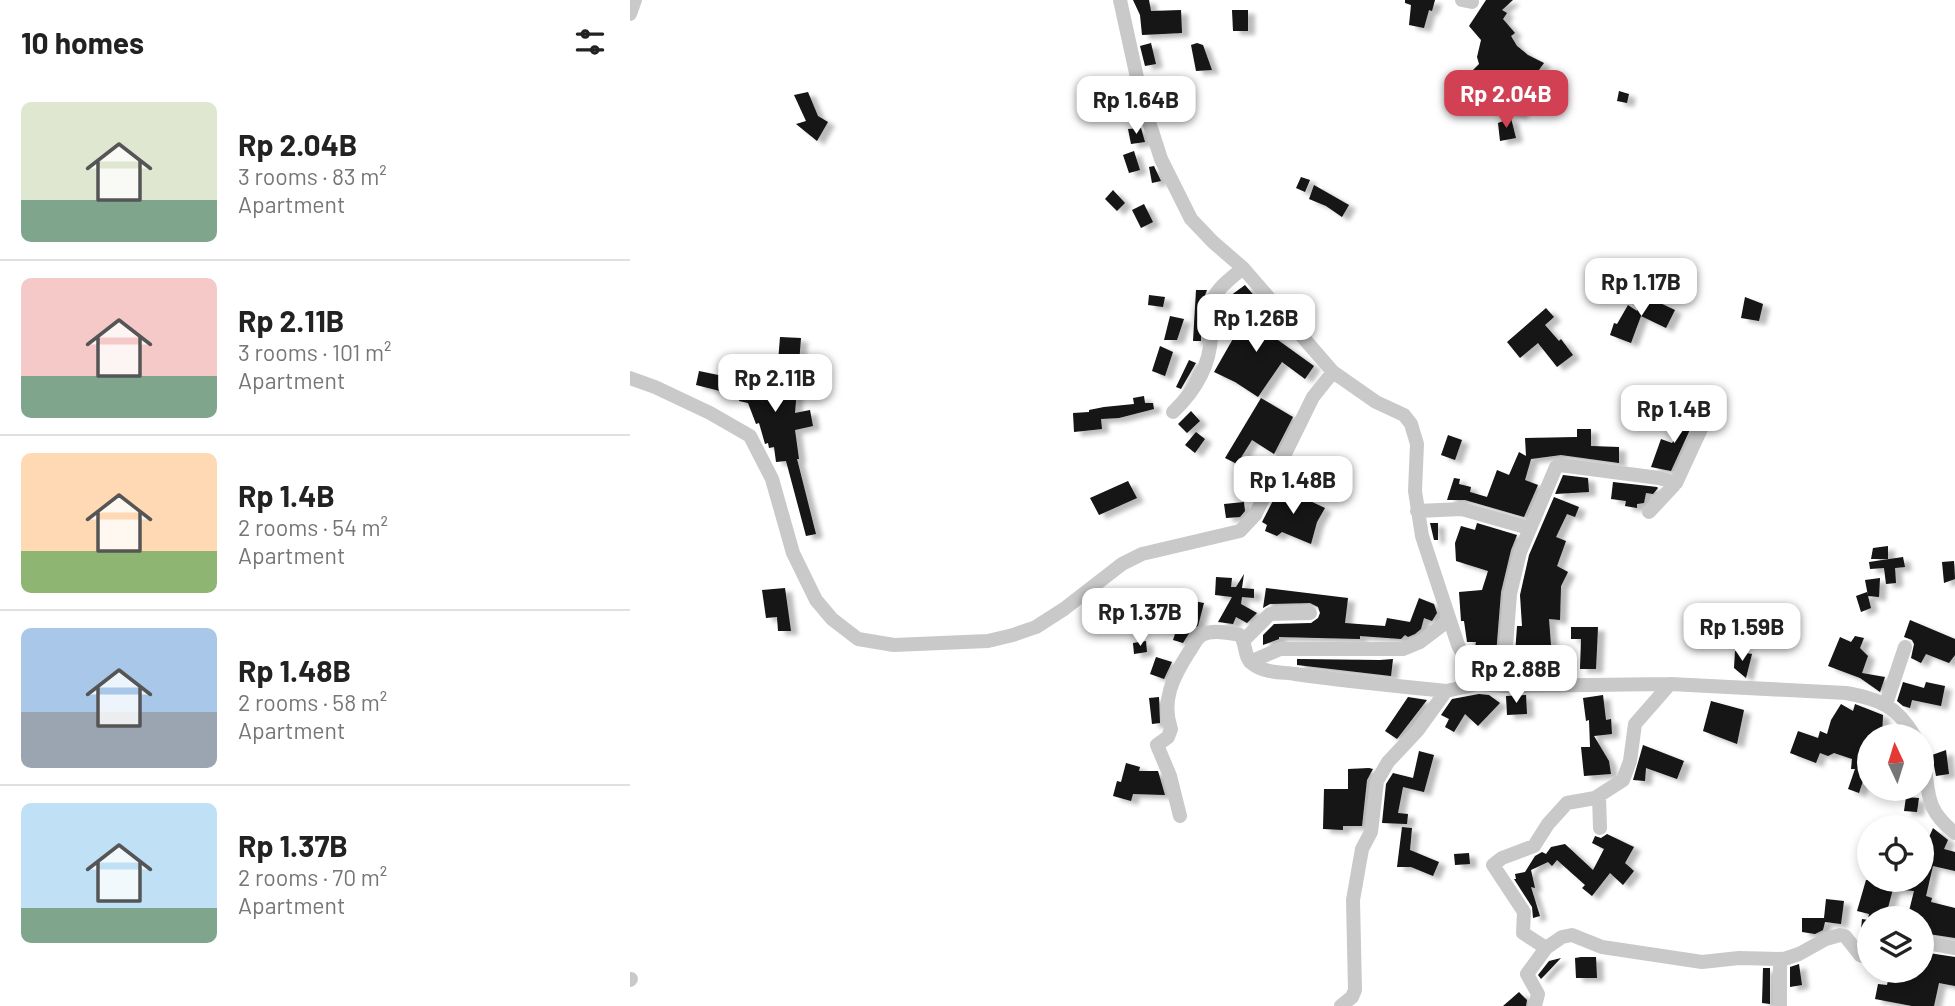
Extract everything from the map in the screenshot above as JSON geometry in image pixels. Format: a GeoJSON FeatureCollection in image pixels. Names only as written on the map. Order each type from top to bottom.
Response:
{"type":"FeatureCollection","features":[{"type":"Feature","properties":{"kind":"street"},"geometry":{"type":"LineString","coordinates":[[630,14],[635,0]]}},
{"type":"Feature","properties":{"kind":"street"},"geometry":{"type":"LineString","coordinates":[[1120,0],[1143,105],[1161,159],[1191,219],[1243,268],[1333,372],[1376,402],[1404,415],[1411,424],[1417,444],[1417,510],[1422,536],[1449,620],[1467,666],[1478,684]]}},
{"type":"Feature","properties":{"kind":"street"},"geometry":{"type":"LineString","coordinates":[[1173,412],[1196,386],[1205,363],[1211,342],[1212,302],[1225,283],[1243,268]]}},
{"type":"Feature","properties":{"kind":"street"},"geometry":{"type":"LineString","coordinates":[[630,378],[656,387],[750,436],[772,479],[793,552],[816,600],[832,619],[858,639],[894,645],[988,641],[1013,635],[1036,627],[1090,591],[1122,564],[1142,554],[1240,531],[1255,515],[1313,397],[1333,372]]}},
{"type":"Feature","properties":{"kind":"street"},"geometry":{"type":"LineString","coordinates":[[1649,512],[1676,484],[1712,405]]}},
{"type":"Feature","properties":{"kind":"street"},"geometry":{"type":"LineString","coordinates":[[1503,686],[1510,594],[1520,552],[1558,465],[1659,478],[1676,484]]}},
{"type":"Feature","properties":{"kind":"street"},"geometry":{"type":"LineString","coordinates":[[1417,510],[1462,509],[1529,528]]}},
{"type":"Feature","properties":{"kind":"street"},"geometry":{"type":"LineString","coordinates":[[1244,640],[1270,614],[1310,613]]}},
{"type":"Feature","properties":{"kind":"street"},"geometry":{"type":"LineString","coordinates":[[1250,662],[1280,649],[1403,649],[1420,642],[1449,620]]}},
{"type":"Feature","properties":{"kind":"street"},"geometry":{"type":"LineString","coordinates":[[1180,816],[1170,776],[1157,746],[1168,737],[1171,729],[1167,717],[1169,691],[1180,665],[1202,635],[1210,632],[1240,635],[1250,662],[1265,670],[1311,677],[1446,691],[1478,684],[1670,684],[1822,691],[1869,697],[1886,704],[1906,724]]}},
{"type":"Feature","properties":{"kind":"street"},"geometry":{"type":"LineString","coordinates":[[1886,704],[1905,647]]}},
{"type":"Feature","properties":{"kind":"street"},"geometry":{"type":"LineString","coordinates":[[1546,948],[1523,933],[1524,912],[1493,865],[1502,858],[1534,846],[1548,824],[1567,803],[1599,796],[1627,775],[1634,724],[1670,684]]}},
{"type":"Feature","properties":{"kind":"street"},"geometry":{"type":"LineString","coordinates":[[1341,1006],[1352,997],[1355,990],[1353,900],[1363,846],[1371,832],[1379,775],[1418,730],[1446,691]]}},
{"type":"Feature","properties":{"kind":"street"},"geometry":{"type":"LineString","coordinates":[[1599,796],[1600,828]]}},
{"type":"Feature","properties":{"kind":"street"},"geometry":{"type":"LineString","coordinates":[[1930,802],[1937,817],[1955,833]]}},
{"type":"Feature","properties":{"kind":"street"},"geometry":{"type":"LineString","coordinates":[[1535,1006],[1538,994],[1527,974],[1546,948],[1562,937],[1572,935],[1602,947],[1702,962],[1793,957],[1826,939],[1840,935],[1845,936],[1857,951]]}},
{"type":"Feature","properties":{"kind":"street"},"geometry":{"type":"LineString","coordinates":[[1934,944],[1955,948]]}},
{"type":"Feature","properties":{"kind":"street"},"geometry":{"type":"LineString","coordinates":[[1780,959],[1780,1006]]}},
{"type":"Feature","properties":{"kind":"building"},"geometry":{"type":"Polygon","coordinates":[[[1133,0],[1149,0],[1151,11],[1181,10],[1182,33],[1142,35],[1140,15],[1133,0]]]}},
{"type":"Feature","properties":{"kind":"building"},"geometry":{"type":"Polygon","coordinates":[[[1405,0],[1435,0],[1424,28],[1409,25],[1411,5],[1405,3],[1405,0]]]}},
{"type":"Feature","properties":{"kind":"building"},"geometry":{"type":"Polygon","coordinates":[[[1486,0],[1513,0],[1502,10],[1507,13],[1503,19],[1515,33],[1511,36],[1517,46],[1528,55],[1544,63],[1525,89],[1521,115],[1508,113],[1509,104],[1499,101],[1500,94],[1471,72],[1479,64],[1477,57],[1481,40],[1469,26],[1486,0]]]}},
{"type":"Feature","properties":{"kind":"building"},"geometry":{"type":"Polygon","coordinates":[[[1232,10],[1248,10],[1248,31],[1233,31],[1232,10]]]}},
{"type":"Feature","properties":{"kind":"building"},"geometry":{"type":"Polygon","coordinates":[[[1151,43],[1156,64],[1145,66],[1140,46],[1151,43]]]}},
{"type":"Feature","properties":{"kind":"building"},"geometry":{"type":"Polygon","coordinates":[[[1191,45],[1203,45],[1212,70],[1196,71],[1191,45]]]}},
{"type":"Feature","properties":{"kind":"building"},"geometry":{"type":"Polygon","coordinates":[[[1619,91],[1629,94],[1627,103],[1617,101],[1619,91]]]}},
{"type":"Feature","properties":{"kind":"building"},"geometry":{"type":"Polygon","coordinates":[[[808,92],[818,116],[828,122],[817,141],[796,124],[806,121],[794,95],[808,92]]]}},
{"type":"Feature","properties":{"kind":"building"},"geometry":{"type":"Polygon","coordinates":[[[1511,118],[1516,138],[1500,141],[1498,123],[1511,118]]]}},
{"type":"Feature","properties":{"kind":"building"},"geometry":{"type":"Polygon","coordinates":[[[1141,128],[1145,142],[1131,144],[1128,129],[1141,128]]]}},
{"type":"Feature","properties":{"kind":"building"},"geometry":{"type":"Polygon","coordinates":[[[1134,151],[1140,170],[1129,173],[1123,155],[1134,151]]]}},
{"type":"Feature","properties":{"kind":"building"},"geometry":{"type":"Polygon","coordinates":[[[1154,166],[1161,181],[1152,183],[1149,167],[1154,166]]]}},
{"type":"Feature","properties":{"kind":"building"},"geometry":{"type":"Polygon","coordinates":[[[1301,177],[1310,180],[1305,192],[1296,188],[1301,177]]]}},
{"type":"Feature","properties":{"kind":"building"},"geometry":{"type":"Polygon","coordinates":[[[1314,185],[1349,205],[1342,217],[1309,199],[1314,185]]]}},
{"type":"Feature","properties":{"kind":"building"},"geometry":{"type":"Polygon","coordinates":[[[1113,190],[1125,203],[1117,211],[1105,199],[1113,190]]]}},
{"type":"Feature","properties":{"kind":"building"},"geometry":{"type":"Polygon","coordinates":[[[1144,204],[1153,222],[1141,228],[1132,210],[1144,204]]]}},
{"type":"Feature","properties":{"kind":"building"},"geometry":{"type":"Polygon","coordinates":[[[1245,285],[1256,298],[1244,310],[1230,296],[1245,285]]]}},
{"type":"Feature","properties":{"kind":"building"},"geometry":{"type":"Polygon","coordinates":[[[1196,290],[1207,290],[1201,306],[1201,341],[1193,341],[1196,290]]]}},
{"type":"Feature","properties":{"kind":"building"},"geometry":{"type":"Polygon","coordinates":[[[1149,295],[1165,297],[1163,307],[1148,305],[1149,295]]]}},
{"type":"Feature","properties":{"kind":"building"},"geometry":{"type":"Polygon","coordinates":[[[1645,296],[1675,310],[1666,328],[1641,316],[1631,343],[1610,335],[1614,323],[1617,324],[1628,305],[1637,311],[1645,296]]]}},
{"type":"Feature","properties":{"kind":"building"},"geometry":{"type":"Polygon","coordinates":[[[1745,297],[1763,304],[1759,321],[1741,318],[1745,297]]]}},
{"type":"Feature","properties":{"kind":"building"},"geometry":{"type":"Polygon","coordinates":[[[1239,307],[1268,323],[1264,330],[1314,366],[1305,379],[1282,362],[1258,397],[1214,372],[1234,337],[1225,332],[1239,307]]]}},
{"type":"Feature","properties":{"kind":"building"},"geometry":{"type":"Polygon","coordinates":[[[1546,308],[1554,317],[1545,325],[1559,341],[1561,339],[1573,355],[1557,367],[1538,343],[1520,358],[1507,342],[1546,308]]]}},
{"type":"Feature","properties":{"kind":"building"},"geometry":{"type":"Polygon","coordinates":[[[1170,316],[1184,319],[1177,340],[1164,340],[1170,316]]]}},
{"type":"Feature","properties":{"kind":"building"},"geometry":{"type":"Polygon","coordinates":[[[780,337],[801,338],[795,413],[810,410],[813,426],[795,430],[797,459],[816,534],[806,536],[786,461],[776,462],[774,447],[769,448],[768,443],[765,444],[759,423],[756,424],[748,403],[739,401],[740,396],[696,385],[699,371],[776,387],[780,337]]]}},
{"type":"Feature","properties":{"kind":"building"},"geometry":{"type":"Polygon","coordinates":[[[1160,346],[1173,352],[1165,376],[1152,371],[1160,346]]]}},
{"type":"Feature","properties":{"kind":"building"},"geometry":{"type":"Polygon","coordinates":[[[1189,360],[1196,363],[1181,389],[1176,387],[1189,360]]]}},
{"type":"Feature","properties":{"kind":"building"},"geometry":{"type":"Polygon","coordinates":[[[1695,387],[1705,392],[1698,405],[1688,400],[1695,387]]]}},
{"type":"Feature","properties":{"kind":"building"},"geometry":{"type":"Polygon","coordinates":[[[1144,396],[1145,403],[1153,403],[1154,409],[1119,418],[1101,419],[1102,429],[1074,432],[1073,413],[1134,404],[1133,398],[1144,396]]]}},
{"type":"Feature","properties":{"kind":"building"},"geometry":{"type":"Polygon","coordinates":[[[1261,398],[1293,417],[1274,454],[1252,440],[1237,464],[1225,458],[1261,398]]]}},
{"type":"Feature","properties":{"kind":"building"},"geometry":{"type":"Polygon","coordinates":[[[1689,406],[1699,410],[1671,471],[1651,467],[1661,439],[1672,443],[1687,421],[1684,420],[1689,406]]]}},
{"type":"Feature","properties":{"kind":"building"},"geometry":{"type":"Polygon","coordinates":[[[1191,411],[1200,421],[1187,433],[1178,424],[1191,411]]]}},
{"type":"Feature","properties":{"kind":"building"},"geometry":{"type":"Polygon","coordinates":[[[1577,429],[1591,429],[1591,446],[1619,447],[1619,463],[1561,455],[1531,459],[1525,480],[1538,485],[1524,517],[1465,500],[1447,500],[1454,478],[1460,479],[1459,484],[1471,487],[1470,492],[1487,497],[1497,470],[1509,475],[1519,452],[1526,456],[1525,438],[1577,437],[1577,429]]]}},
{"type":"Feature","properties":{"kind":"building"},"geometry":{"type":"Polygon","coordinates":[[[1196,432],[1205,439],[1195,453],[1185,445],[1196,432]]]}},
{"type":"Feature","properties":{"kind":"building"},"geometry":{"type":"Polygon","coordinates":[[[1448,435],[1462,440],[1455,460],[1441,455],[1448,435]]]}},
{"type":"Feature","properties":{"kind":"building"},"geometry":{"type":"Polygon","coordinates":[[[1563,475],[1588,478],[1589,492],[1555,494],[1563,475]]]}},
{"type":"Feature","properties":{"kind":"building"},"geometry":{"type":"Polygon","coordinates":[[[1128,481],[1137,498],[1099,515],[1090,498],[1128,481]]]}},
{"type":"Feature","properties":{"kind":"building"},"geometry":{"type":"Polygon","coordinates":[[[1613,482],[1658,488],[1653,494],[1646,493],[1644,503],[1637,504],[1637,508],[1625,506],[1626,501],[1611,499],[1613,482]]]}},
{"type":"Feature","properties":{"kind":"building"},"geometry":{"type":"Polygon","coordinates":[[[1280,487],[1325,508],[1317,522],[1311,544],[1282,532],[1277,536],[1265,531],[1267,525],[1262,522],[1280,487]]]}},
{"type":"Feature","properties":{"kind":"building"},"geometry":{"type":"Polygon","coordinates":[[[1554,497],[1579,507],[1575,517],[1567,514],[1556,537],[1566,541],[1557,566],[1568,572],[1561,586],[1560,620],[1549,619],[1552,659],[1560,660],[1559,675],[1534,673],[1534,669],[1514,669],[1517,626],[1522,626],[1520,595],[1529,555],[1554,497]]]}},
{"type":"Feature","properties":{"kind":"building"},"geometry":{"type":"Polygon","coordinates":[[[1244,502],[1245,511],[1240,517],[1226,518],[1224,504],[1244,502]]]}},
{"type":"Feature","properties":{"kind":"building"},"geometry":{"type":"Polygon","coordinates":[[[1430,523],[1438,523],[1438,540],[1434,540],[1430,523]]]}},
{"type":"Feature","properties":{"kind":"building"},"geometry":{"type":"Polygon","coordinates":[[[1477,523],[1517,535],[1501,592],[1495,667],[1481,666],[1482,655],[1476,655],[1479,650],[1475,647],[1476,642],[1467,642],[1464,621],[1461,621],[1459,592],[1482,590],[1488,571],[1456,561],[1455,543],[1461,526],[1475,530],[1477,523]]]}},
{"type":"Feature","properties":{"kind":"building"},"geometry":{"type":"Polygon","coordinates":[[[1888,546],[1888,559],[1871,559],[1873,548],[1888,546]]]}},
{"type":"Feature","properties":{"kind":"building"},"geometry":{"type":"Polygon","coordinates":[[[1903,557],[1905,567],[1895,568],[1896,583],[1886,584],[1884,568],[1870,569],[1869,562],[1903,557]]]}},
{"type":"Feature","properties":{"kind":"building"},"geometry":{"type":"Polygon","coordinates":[[[1954,561],[1955,579],[1944,583],[1942,562],[1954,561]]]}},
{"type":"Feature","properties":{"kind":"building"},"geometry":{"type":"Polygon","coordinates":[[[1244,574],[1242,588],[1254,589],[1254,598],[1242,597],[1241,604],[1257,613],[1247,623],[1236,617],[1233,624],[1218,622],[1232,597],[1215,595],[1216,577],[1232,578],[1231,587],[1236,587],[1244,574]]]}},
{"type":"Feature","properties":{"kind":"building"},"geometry":{"type":"Polygon","coordinates":[[[1880,578],[1879,597],[1868,596],[1865,580],[1880,578]]]}},
{"type":"Feature","properties":{"kind":"building"},"geometry":{"type":"Polygon","coordinates":[[[785,588],[791,631],[778,631],[777,617],[766,618],[762,590],[785,588]]]}},
{"type":"Feature","properties":{"kind":"building"},"geometry":{"type":"Polygon","coordinates":[[[1266,588],[1348,598],[1345,623],[1385,626],[1387,618],[1410,622],[1419,598],[1434,604],[1437,613],[1432,621],[1424,618],[1421,629],[1415,634],[1408,637],[1405,635],[1401,639],[1360,636],[1360,639],[1279,637],[1263,645],[1263,635],[1274,624],[1311,623],[1320,613],[1318,607],[1310,603],[1270,604],[1263,608],[1266,588]]]}},
{"type":"Feature","properties":{"kind":"building"},"geometry":{"type":"Polygon","coordinates":[[[1867,592],[1871,608],[1861,612],[1856,596],[1867,592]]]}},
{"type":"Feature","properties":{"kind":"building"},"geometry":{"type":"Polygon","coordinates":[[[1188,600],[1204,603],[1198,626],[1193,627],[1183,643],[1173,640],[1176,631],[1152,626],[1156,611],[1184,617],[1188,600]]]}},
{"type":"Feature","properties":{"kind":"building"},"geometry":{"type":"Polygon","coordinates":[[[1910,620],[1955,639],[1955,655],[1949,663],[1926,654],[1921,663],[1911,658],[1914,644],[1912,640],[1904,637],[1910,620]]]}},
{"type":"Feature","properties":{"kind":"building"},"geometry":{"type":"Polygon","coordinates":[[[1571,627],[1598,627],[1596,669],[1580,669],[1581,639],[1571,639],[1571,627]]]}},
{"type":"Feature","properties":{"kind":"building"},"geometry":{"type":"Polygon","coordinates":[[[1855,636],[1864,638],[1860,648],[1868,656],[1862,673],[1885,677],[1880,692],[1860,678],[1828,666],[1840,637],[1851,642],[1855,636]]]}},
{"type":"Feature","properties":{"kind":"building"},"geometry":{"type":"Polygon","coordinates":[[[1146,641],[1147,652],[1134,654],[1133,643],[1146,641]]]}},
{"type":"Feature","properties":{"kind":"building"},"geometry":{"type":"Polygon","coordinates":[[[1735,651],[1752,654],[1746,678],[1734,668],[1735,651]]]}},
{"type":"Feature","properties":{"kind":"building"},"geometry":{"type":"Polygon","coordinates":[[[1156,657],[1172,662],[1164,679],[1150,674],[1156,657]]]}},
{"type":"Feature","properties":{"kind":"building"},"geometry":{"type":"Polygon","coordinates":[[[1297,659],[1393,659],[1391,676],[1297,665],[1297,659]]]}},
{"type":"Feature","properties":{"kind":"building"},"geometry":{"type":"Polygon","coordinates":[[[1903,682],[1924,688],[1926,682],[1945,686],[1941,706],[1912,700],[1910,708],[1903,706],[1897,701],[1903,682]]]}},
{"type":"Feature","properties":{"kind":"building"},"geometry":{"type":"Polygon","coordinates":[[[1489,695],[1500,703],[1478,726],[1465,714],[1454,732],[1445,727],[1449,719],[1441,715],[1452,699],[1489,695]]]}},
{"type":"Feature","properties":{"kind":"building"},"geometry":{"type":"Polygon","coordinates":[[[1526,695],[1527,714],[1507,715],[1506,696],[1526,695]]]}},
{"type":"Feature","properties":{"kind":"building"},"geometry":{"type":"Polygon","coordinates":[[[1603,695],[1606,720],[1611,719],[1612,734],[1594,736],[1609,761],[1611,774],[1584,776],[1581,747],[1590,747],[1589,720],[1586,721],[1583,698],[1603,695]]]}},
{"type":"Feature","properties":{"kind":"building"},"geometry":{"type":"Polygon","coordinates":[[[1159,697],[1160,723],[1152,724],[1149,698],[1159,697]]]}},
{"type":"Feature","properties":{"kind":"building"},"geometry":{"type":"Polygon","coordinates":[[[1408,697],[1427,700],[1397,739],[1385,731],[1408,697]]]}},
{"type":"Feature","properties":{"kind":"building"},"geometry":{"type":"Polygon","coordinates":[[[1711,701],[1744,710],[1737,744],[1703,731],[1711,701]]]}},
{"type":"Feature","properties":{"kind":"building"},"geometry":{"type":"Polygon","coordinates":[[[1841,704],[1853,711],[1855,704],[1883,715],[1883,724],[1857,724],[1857,792],[1848,789],[1855,769],[1851,769],[1852,759],[1834,753],[1828,756],[1820,753],[1816,763],[1790,753],[1798,731],[1818,738],[1820,731],[1827,734],[1831,720],[1841,704]]]}},
{"type":"Feature","properties":{"kind":"building"},"geometry":{"type":"Polygon","coordinates":[[[1643,745],[1684,761],[1677,779],[1646,768],[1645,781],[1633,780],[1643,745]]]}},
{"type":"Feature","properties":{"kind":"building"},"geometry":{"type":"Polygon","coordinates":[[[1946,750],[1949,774],[1936,776],[1934,754],[1946,750]]]}},
{"type":"Feature","properties":{"kind":"building"},"geometry":{"type":"Polygon","coordinates":[[[1419,751],[1434,755],[1424,792],[1403,787],[1398,813],[1408,814],[1407,824],[1382,823],[1386,784],[1393,773],[1413,778],[1419,751]]]}},
{"type":"Feature","properties":{"kind":"building"},"geometry":{"type":"Polygon","coordinates":[[[1126,763],[1140,767],[1139,771],[1158,771],[1165,795],[1133,794],[1131,801],[1113,796],[1117,781],[1121,782],[1126,763]]]}},
{"type":"Feature","properties":{"kind":"building"},"geometry":{"type":"Polygon","coordinates":[[[1348,769],[1373,769],[1367,780],[1362,826],[1343,826],[1343,830],[1323,829],[1324,789],[1348,789],[1348,769]]]}},
{"type":"Feature","properties":{"kind":"building"},"geometry":{"type":"Polygon","coordinates":[[[1905,802],[1918,802],[1917,812],[1904,811],[1905,802]]]}},
{"type":"Feature","properties":{"kind":"building"},"geometry":{"type":"Polygon","coordinates":[[[1402,827],[1412,828],[1410,850],[1439,862],[1433,876],[1411,867],[1397,867],[1402,827]]]}},
{"type":"Feature","properties":{"kind":"building"},"geometry":{"type":"Polygon","coordinates":[[[1934,829],[1948,840],[1944,849],[1955,852],[1955,871],[1934,866],[1934,829]]]}},
{"type":"Feature","properties":{"kind":"building"},"geometry":{"type":"Polygon","coordinates":[[[1607,834],[1634,847],[1625,863],[1634,871],[1623,885],[1610,873],[1592,896],[1582,888],[1585,885],[1557,860],[1552,866],[1548,862],[1531,870],[1535,888],[1531,887],[1540,916],[1533,918],[1532,907],[1514,879],[1515,874],[1525,872],[1535,856],[1542,852],[1546,854],[1551,847],[1565,844],[1593,870],[1604,849],[1592,843],[1595,836],[1601,838],[1607,834]]]}},
{"type":"Feature","properties":{"kind":"building"},"geometry":{"type":"Polygon","coordinates":[[[1469,853],[1470,864],[1455,865],[1454,854],[1469,853]]]}},
{"type":"Feature","properties":{"kind":"building"},"geometry":{"type":"Polygon","coordinates":[[[1863,892],[1892,892],[1888,906],[1858,906],[1863,892]]]}},
{"type":"Feature","properties":{"kind":"building"},"geometry":{"type":"Polygon","coordinates":[[[1914,892],[1927,892],[1926,896],[1932,898],[1931,902],[1955,908],[1955,938],[1934,935],[1934,906],[1910,906],[1914,892]]]}},
{"type":"Feature","properties":{"kind":"building"},"geometry":{"type":"Polygon","coordinates":[[[1826,899],[1844,901],[1841,924],[1825,922],[1823,930],[1815,934],[1802,932],[1802,918],[1824,918],[1826,899]]]}},
{"type":"Feature","properties":{"kind":"building"},"geometry":{"type":"Polygon","coordinates":[[[1934,954],[1955,957],[1955,986],[1939,983],[1934,1006],[1912,1006],[1875,999],[1878,984],[1934,983],[1934,954]]]}},
{"type":"Feature","properties":{"kind":"building"},"geometry":{"type":"Polygon","coordinates":[[[1596,957],[1597,978],[1576,978],[1575,958],[1596,957]]]}},
{"type":"Feature","properties":{"kind":"building"},"geometry":{"type":"Polygon","coordinates":[[[1561,958],[1541,979],[1538,975],[1549,961],[1561,958]]]}},
{"type":"Feature","properties":{"kind":"building"},"geometry":{"type":"Polygon","coordinates":[[[1799,964],[1802,985],[1790,987],[1790,967],[1799,964]]]}},
{"type":"Feature","properties":{"kind":"building"},"geometry":{"type":"Polygon","coordinates":[[[1763,968],[1770,968],[1770,1004],[1762,1003],[1763,968]]]}},
{"type":"Feature","properties":{"kind":"building"},"geometry":{"type":"Polygon","coordinates":[[[1519,992],[1527,1000],[1526,1006],[1503,1006],[1519,992]]]}}]}
